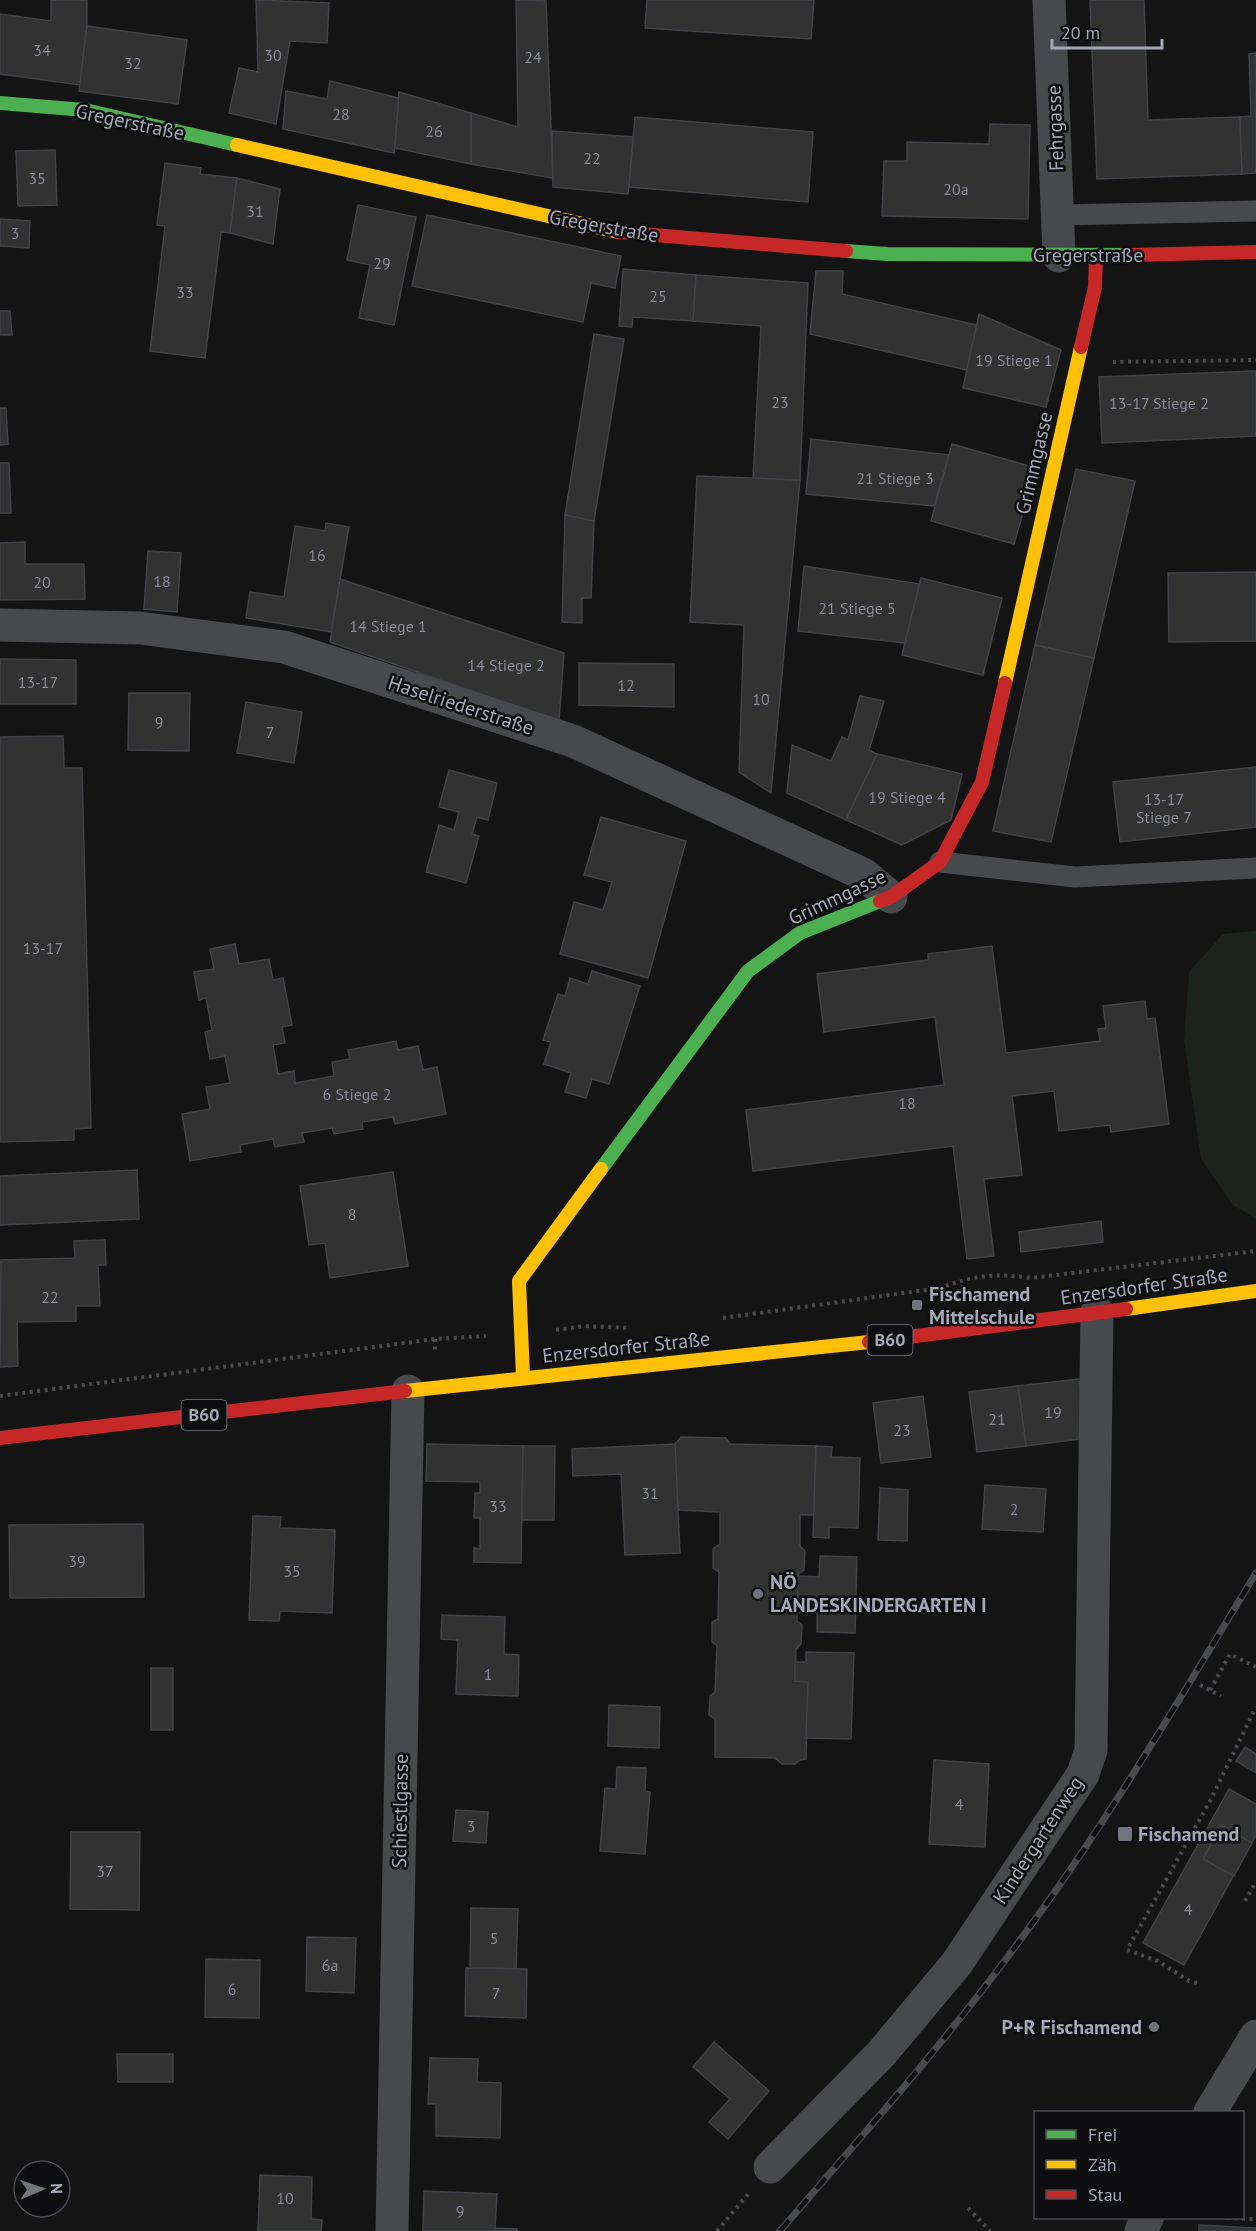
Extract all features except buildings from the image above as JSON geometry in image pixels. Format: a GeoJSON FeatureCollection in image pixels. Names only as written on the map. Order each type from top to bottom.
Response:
{"type":"FeatureCollection","features":[{"type":"Feature","properties":{"kind":"street","name":"Fehrgasse"},"geometry":{"type":"LineString","coordinates":[[1049,0],[1059,256]]}},
{"type":"Feature","properties":{"kind":"street","name":"Gregerstraße"},"geometry":{"type":"LineString","coordinates":[[0,104],[85,110],[630,235],[887,254],[1096,256],[1256,252]]}},
{"type":"Feature","properties":{"kind":"street","name":"Grimmgasse"},"geometry":{"type":"LineString","coordinates":[[523,1377],[519,1281],[748,971],[800,933],[891,897],[940,862],[982,782],[1095,287],[1096,256]]}},
{"type":"Feature","properties":{"kind":"street","name":"Haselriederstraße"},"geometry":{"type":"LineString","coordinates":[[0,625],[140,628],[284,647],[573,741],[863,874],[891,897]]}},
{"type":"Feature","properties":{"kind":"street","name":"Enzersdorfer Straße"},"geometry":{"type":"LineString","coordinates":[[0,1438],[523,1377],[920,1337],[1256,1290]]}},
{"type":"Feature","properties":{"kind":"street","name":"Kindergartenweg"},"geometry":{"type":"LineString","coordinates":[[770,2167],[881,2054],[957,1962],[1083,1774],[1090,1749],[1096,1312]]}},
{"type":"Feature","properties":{"kind":"street","name":"Schiestlgasse"},"geometry":{"type":"LineString","coordinates":[[392,2231],[408,1391]]}},
{"type":"Feature","properties":{"kind":"street"},"geometry":{"type":"LineString","coordinates":[[1211,2111],[1256,2036]]}},
{"type":"Feature","properties":{"kind":"lane","name":"Gregerstraße"},"geometry":{"type":"LineString","coordinates":[[1058,215],[1256,211]]}},
{"type":"Feature","properties":{"kind":"lane"},"geometry":{"type":"LineString","coordinates":[[940,862],[1075,877],[1256,868]]}},
{"type":"Feature","properties":{"kind":"path"},"geometry":{"type":"LineString","coordinates":[[1079,355],[1101,362],[1256,360]]}},
{"type":"Feature","properties":{"kind":"path"},"geometry":{"type":"LineString","coordinates":[[722,1318],[940,1288],[968,1278],[1000,1273],[1031,1278],[1256,1251]]}},
{"type":"Feature","properties":{"kind":"path"},"geometry":{"type":"LineString","coordinates":[[0,1396],[435,1340],[585,1326],[636,1328]]}},
{"type":"Feature","properties":{"kind":"path"},"geometry":{"type":"LineString","coordinates":[[1210,1690],[1230,1654],[1256,1667]]}},
{"type":"Feature","properties":{"kind":"path"},"geometry":{"type":"LineString","coordinates":[[1200,1684],[1221,1696]]}},
{"type":"Feature","properties":{"kind":"path"},"geometry":{"type":"LineString","coordinates":[[1197,1983],[1189,1981],[1158,1961],[1127,1950],[1210,1801],[1256,1707]]}},
{"type":"Feature","properties":{"kind":"path"},"geometry":{"type":"LineString","coordinates":[[1245,1901],[1256,1882]]}},
{"type":"Feature","properties":{"kind":"path"},"geometry":{"type":"LineString","coordinates":[[717,2231],[770,2167]]}},
{"type":"Feature","properties":{"kind":"path"},"geometry":{"type":"LineString","coordinates":[[968,2208],[990,2231]]}},
{"type":"Feature","properties":{"kind":"shaded area"},"geometry":{"type":"Polygon","coordinates":[[[1256,931],[1256,1219],[1233,1205],[1201,1159],[1184,1040],[1189,972],[1223,934],[1256,931]]]}},
{"type":"Feature","properties":{"kind":"railway"},"geometry":{"type":"LineString","coordinates":[[780,2231],[930,2056],[1048,1902],[1140,1763],[1256,1573]]}},
{"type":"Feature","properties":{"kind":"traffic: fast"},"geometry":{"type":"LineString","coordinates":[[0,103],[85,110],[237,145]]}},
{"type":"Feature","properties":{"kind":"traffic: fast"},"geometry":{"type":"LineString","coordinates":[[846,251],[887,254],[1128,255]]}},
{"type":"Feature","properties":{"kind":"traffic: fast"},"geometry":{"type":"LineString","coordinates":[[601,1169],[748,971],[800,933],[880,901]]}},
{"type":"Feature","properties":{"kind":"traffic: slow"},"geometry":{"type":"LineString","coordinates":[[237,145],[618,232]]}},
{"type":"Feature","properties":{"kind":"traffic: slow"},"geometry":{"type":"LineString","coordinates":[[1005,683],[1081,347]]}},
{"type":"Feature","properties":{"kind":"traffic: slow"},"geometry":{"type":"LineString","coordinates":[[523,1377],[519,1281],[601,1169]]}},
{"type":"Feature","properties":{"kind":"traffic: slow"},"geometry":{"type":"LineString","coordinates":[[1126,1309],[1256,1291]]}},
{"type":"Feature","properties":{"kind":"traffic: slow"},"geometry":{"type":"LineString","coordinates":[[405,1391],[869,1342]]}},
{"type":"Feature","properties":{"kind":"traffic: jam"},"geometry":{"type":"LineString","coordinates":[[618,232],[846,251]]}},
{"type":"Feature","properties":{"kind":"traffic: jam"},"geometry":{"type":"LineString","coordinates":[[1128,255],[1256,252]]}},
{"type":"Feature","properties":{"kind":"traffic: jam"},"geometry":{"type":"LineString","coordinates":[[1081,347],[1095,287],[1096,256]]}},
{"type":"Feature","properties":{"kind":"traffic: jam"},"geometry":{"type":"LineString","coordinates":[[880,901],[891,897],[940,862],[982,782],[1005,683]]}},
{"type":"Feature","properties":{"kind":"traffic: jam"},"geometry":{"type":"LineString","coordinates":[[869,1342],[1126,1309]]}},
{"type":"Feature","properties":{"kind":"traffic: jam"},"geometry":{"type":"LineString","coordinates":[[0,1438],[405,1391]]}},
{"type":"Feature","properties":{"kind":"place","name":"Fischamend Mittelschule"},"geometry":{"type":"Point","coordinates":[917,1305]}},
{"type":"Feature","properties":{"kind":"place","name":"NÖ LANDESKINDERGARTEN I"},"geometry":{"type":"Point","coordinates":[758,1594]}},
{"type":"Feature","properties":{"kind":"place","name":"Fischamend"},"geometry":{"type":"Point","coordinates":[1125,1834]}},
{"type":"Feature","properties":{"kind":"place","name":"P+R Fischamend"},"geometry":{"type":"Point","coordinates":[1154,2027]}}]}
